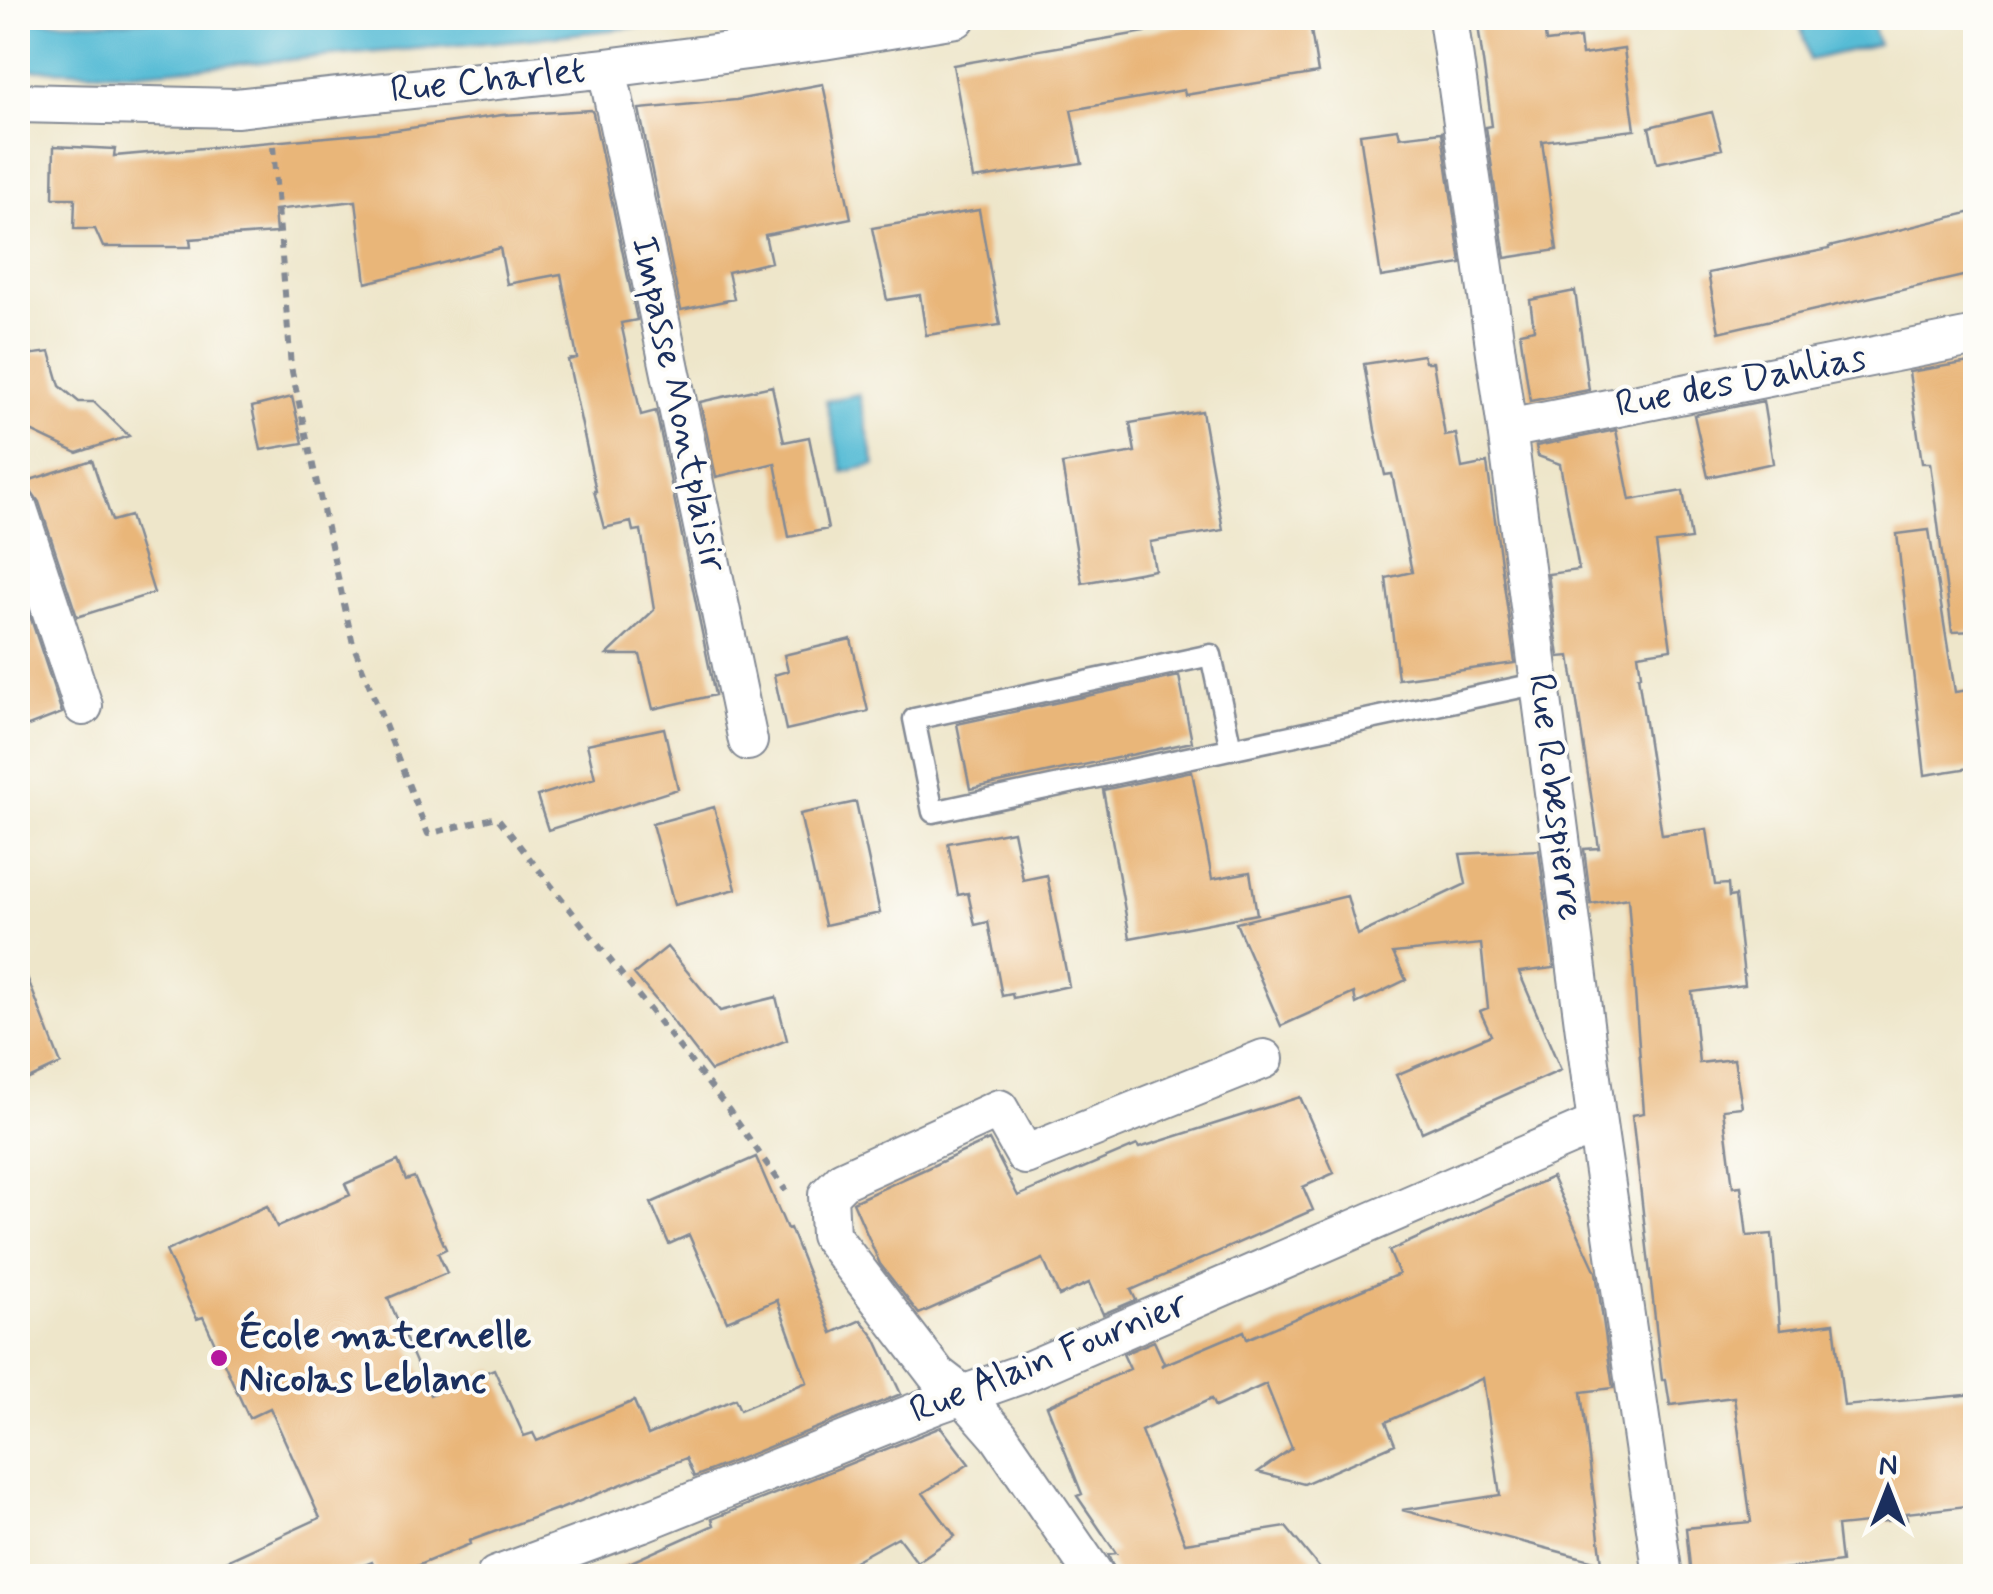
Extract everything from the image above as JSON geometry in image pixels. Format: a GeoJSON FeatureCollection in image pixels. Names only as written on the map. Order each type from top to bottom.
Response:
{"type":"FeatureCollection","features":[{"type":"Feature","properties":{"kind":"street","name":"Rue Charlet"},"geometry":{"type":"LineString","coordinates":[[18,103],[218,108],[270,104],[608,68],[821,26],[956,18]]}},
{"type":"Feature","properties":{"kind":"street","name":"Rue Robespierre"},"geometry":{"type":"LineString","coordinates":[[1448,18],[1507,429],[1598,1124],[1664,1576]]}},
{"type":"Feature","properties":{"kind":"street","name":"Impasse Montplaisir"},"geometry":{"type":"LineString","coordinates":[[608,68],[748,741]]}},
{"type":"Feature","properties":{"kind":"street","name":"Rue des Dahlias"},"geometry":{"type":"LineString","coordinates":[[1507,429],[1976,336]]}},
{"type":"Feature","properties":{"kind":"street"},"geometry":{"type":"LineString","coordinates":[[18,510],[83,706]]}},
{"type":"Feature","properties":{"kind":"street"},"geometry":{"type":"LineString","coordinates":[[1095,1576],[999,1436],[963,1395],[937,1375],[830,1235],[828,1195],[842,1180],[999,1109],[1025,1155],[1264,1059]]}},
{"type":"Feature","properties":{"kind":"street","name":"Rue Alain Fournier"},"geometry":{"type":"LineString","coordinates":[[496,1576],[1019,1375],[1598,1124]]}},
{"type":"Feature","properties":{"kind":"lane"},"geometry":{"type":"LineString","coordinates":[[1231,748],[1211,654],[914,719],[933,812],[1540,683]]}},
{"type":"Feature","properties":{"kind":"path"},"geometry":{"type":"LineString","coordinates":[[270,104],[291,366],[354,644],[428,834],[497,817],[729,1110],[786,1192]]}},
{"type":"Feature","properties":{"kind":"water"},"geometry":{"type":"Polygon","coordinates":[[[163,18],[721,18],[518,40],[132,73],[18,69],[18,20],[108,22],[163,18]]]}},
{"type":"Feature","properties":{"kind":"water"},"geometry":{"type":"Polygon","coordinates":[[[1840,18],[1870,18],[1878,44],[1809,60],[1801,27],[1840,18]]]}},
{"type":"Feature","properties":{"kind":"water"},"geometry":{"type":"Polygon","coordinates":[[[859,394],[875,465],[843,472],[826,401],[859,394]]]}},
{"type":"Feature","properties":{"kind":"building"},"geometry":{"type":"Polygon","coordinates":[[[1215,18],[1309,18],[1318,73],[1185,95],[1184,90],[1071,110],[1082,163],[973,179],[953,65],[1215,18]]]}},
{"type":"Feature","properties":{"kind":"building"},"geometry":{"type":"Polygon","coordinates":[[[1477,18],[1543,18],[1546,42],[1580,38],[1582,55],[1624,49],[1635,130],[1542,141],[1557,250],[1505,258],[1486,127],[1492,126],[1477,18]]]}},
{"type":"Feature","properties":{"kind":"building"},"geometry":{"type":"Polygon","coordinates":[[[823,84],[851,218],[765,235],[771,262],[728,272],[734,299],[681,310],[639,109],[736,100],[823,84]]]}},
{"type":"Feature","properties":{"kind":"building"},"geometry":{"type":"Polygon","coordinates":[[[591,110],[637,320],[621,323],[641,415],[656,411],[715,695],[653,709],[640,655],[607,655],[654,610],[641,530],[633,531],[631,522],[604,528],[568,360],[577,358],[561,274],[507,284],[500,248],[366,283],[356,201],[274,210],[276,233],[190,239],[191,247],[103,247],[95,229],[74,229],[75,198],[53,198],[54,146],[115,149],[114,156],[382,132],[502,115],[591,110]]]}},
{"type":"Feature","properties":{"kind":"building"},"geometry":{"type":"Polygon","coordinates":[[[1712,112],[1722,149],[1657,163],[1649,127],[1712,112]]]}},
{"type":"Feature","properties":{"kind":"building"},"geometry":{"type":"Polygon","coordinates":[[[1398,129],[1400,137],[1442,132],[1461,264],[1381,277],[1360,134],[1398,129]]]}},
{"type":"Feature","properties":{"kind":"building"},"geometry":{"type":"Polygon","coordinates":[[[979,210],[1000,325],[926,335],[920,295],[887,300],[872,228],[979,210]]]}},
{"type":"Feature","properties":{"kind":"building"},"geometry":{"type":"Polygon","coordinates":[[[1976,211],[1976,273],[1719,332],[1708,273],[1829,249],[1976,211]]]}},
{"type":"Feature","properties":{"kind":"building"},"geometry":{"type":"Polygon","coordinates":[[[1575,291],[1589,390],[1530,401],[1520,332],[1534,329],[1530,300],[1575,291]]]}},
{"type":"Feature","properties":{"kind":"building"},"geometry":{"type":"Polygon","coordinates":[[[50,352],[60,386],[79,402],[94,402],[129,436],[77,453],[18,425],[18,356],[50,352]]]}},
{"type":"Feature","properties":{"kind":"building"},"geometry":{"type":"Polygon","coordinates":[[[1423,355],[1425,362],[1433,362],[1445,436],[1456,434],[1462,468],[1487,463],[1515,663],[1398,679],[1386,578],[1412,572],[1392,474],[1385,475],[1364,364],[1423,355]]]}},
{"type":"Feature","properties":{"kind":"building"},"geometry":{"type":"Polygon","coordinates":[[[1976,361],[1976,631],[1952,632],[1930,463],[1922,463],[1909,372],[1976,361]]]}},
{"type":"Feature","properties":{"kind":"building"},"geometry":{"type":"Polygon","coordinates":[[[772,386],[784,442],[809,437],[828,529],[789,537],[775,463],[716,477],[700,402],[772,386]]]}},
{"type":"Feature","properties":{"kind":"building"},"geometry":{"type":"Polygon","coordinates":[[[292,397],[303,443],[261,450],[252,407],[292,397]]]}},
{"type":"Feature","properties":{"kind":"building"},"geometry":{"type":"Polygon","coordinates":[[[1763,401],[1773,463],[1708,477],[1694,415],[1763,401]]]}},
{"type":"Feature","properties":{"kind":"building"},"geometry":{"type":"Polygon","coordinates":[[[1202,411],[1223,530],[1150,542],[1155,570],[1082,583],[1062,464],[1135,452],[1130,423],[1202,411]]]}},
{"type":"Feature","properties":{"kind":"building"},"geometry":{"type":"Polygon","coordinates":[[[1616,430],[1630,500],[1683,491],[1691,539],[1656,543],[1671,649],[1638,654],[1638,676],[1662,835],[1707,829],[1715,885],[1728,884],[1729,897],[1735,896],[1745,985],[1692,992],[1699,1063],[1734,1059],[1742,1107],[1723,1109],[1733,1187],[1741,1186],[1747,1236],[1772,1234],[1780,1330],[1834,1323],[1844,1406],[1976,1394],[1976,1505],[1906,1513],[1907,1519],[1837,1526],[1841,1562],[1759,1572],[1759,1576],[1691,1576],[1686,1528],[1751,1522],[1734,1397],[1670,1405],[1666,1380],[1662,1380],[1632,1115],[1644,1113],[1628,898],[1591,904],[1584,849],[1599,848],[1570,656],[1559,657],[1548,574],[1579,570],[1560,464],[1538,456],[1536,446],[1616,430]]]}},
{"type":"Feature","properties":{"kind":"building"},"geometry":{"type":"Polygon","coordinates":[[[92,460],[112,521],[130,516],[154,593],[77,617],[39,502],[32,492],[18,484],[92,460]]]}},
{"type":"Feature","properties":{"kind":"building"},"geometry":{"type":"Polygon","coordinates":[[[1929,530],[1955,692],[1976,689],[1976,767],[1925,775],[1897,534],[1929,530]]]}},
{"type":"Feature","properties":{"kind":"building"},"geometry":{"type":"Polygon","coordinates":[[[18,579],[62,713],[18,730],[18,579]]]}},
{"type":"Feature","properties":{"kind":"building"},"geometry":{"type":"Polygon","coordinates":[[[851,639],[868,711],[786,730],[774,675],[788,671],[784,655],[851,639]]]}},
{"type":"Feature","properties":{"kind":"building"},"geometry":{"type":"Polygon","coordinates":[[[1179,676],[1192,742],[970,789],[957,724],[1179,676]]]}},
{"type":"Feature","properties":{"kind":"building"},"geometry":{"type":"Polygon","coordinates":[[[664,728],[678,789],[548,830],[537,796],[595,778],[587,744],[664,728]]]}},
{"type":"Feature","properties":{"kind":"building"},"geometry":{"type":"Polygon","coordinates":[[[1192,771],[1212,879],[1250,872],[1257,914],[1130,938],[1103,790],[1192,771]]]}},
{"type":"Feature","properties":{"kind":"building"},"geometry":{"type":"Polygon","coordinates":[[[856,802],[880,913],[825,925],[800,814],[856,802]]]}},
{"type":"Feature","properties":{"kind":"building"},"geometry":{"type":"Polygon","coordinates":[[[714,807],[736,889],[674,905],[652,824],[714,807]]]}},
{"type":"Feature","properties":{"kind":"building"},"geometry":{"type":"Polygon","coordinates":[[[1013,831],[1023,880],[1047,875],[1069,986],[1013,998],[1012,994],[1002,996],[988,922],[975,925],[968,893],[958,895],[948,843],[1013,831]]]}},
{"type":"Feature","properties":{"kind":"building"},"geometry":{"type":"Polygon","coordinates":[[[1539,850],[1554,968],[1519,972],[1561,1070],[1422,1132],[1396,1075],[1491,1035],[1480,1011],[1488,1008],[1481,944],[1393,953],[1406,980],[1356,1004],[1354,993],[1281,1026],[1236,923],[1347,896],[1358,935],[1466,884],[1460,854],[1539,850]]]}},
{"type":"Feature","properties":{"kind":"building"},"geometry":{"type":"Polygon","coordinates":[[[667,947],[720,1011],[776,997],[787,1040],[711,1071],[634,974],[667,947]]]}},
{"type":"Feature","properties":{"kind":"building"},"geometry":{"type":"Polygon","coordinates":[[[18,960],[61,1064],[18,1084],[18,960]]]}},
{"type":"Feature","properties":{"kind":"building"},"geometry":{"type":"Polygon","coordinates":[[[1300,1097],[1334,1173],[1303,1187],[1313,1210],[1131,1290],[1136,1300],[1103,1314],[1089,1283],[1059,1296],[1043,1259],[919,1314],[880,1264],[853,1202],[989,1140],[1018,1196],[1137,1145],[1139,1148],[1300,1097]]]}},
{"type":"Feature","properties":{"kind":"building"},"geometry":{"type":"Polygon","coordinates":[[[756,1157],[787,1229],[790,1228],[832,1333],[861,1320],[875,1338],[901,1394],[694,1477],[686,1458],[469,1541],[470,1544],[392,1576],[378,1576],[372,1562],[336,1576],[194,1576],[320,1518],[270,1408],[249,1418],[203,1317],[197,1319],[166,1251],[267,1206],[277,1227],[350,1195],[345,1184],[398,1161],[406,1180],[414,1177],[446,1249],[438,1253],[447,1273],[388,1298],[430,1395],[494,1369],[524,1436],[533,1433],[537,1441],[634,1401],[648,1435],[735,1399],[740,1410],[807,1382],[777,1300],[727,1321],[689,1235],[669,1244],[651,1203],[756,1157]]]}},
{"type":"Feature","properties":{"kind":"building"},"geometry":{"type":"Polygon","coordinates":[[[1552,1177],[1596,1272],[1613,1388],[1581,1392],[1602,1563],[1402,1510],[1500,1495],[1483,1378],[1386,1422],[1395,1444],[1304,1484],[1258,1472],[1292,1448],[1266,1384],[1215,1407],[1211,1399],[1141,1431],[1185,1543],[1286,1527],[1326,1576],[1117,1576],[1108,1554],[1116,1553],[1077,1496],[1082,1494],[1047,1406],[1130,1369],[1123,1354],[1154,1341],[1164,1363],[1161,1366],[1244,1331],[1247,1339],[1399,1274],[1389,1251],[1552,1177]]]}},
{"type":"Feature","properties":{"kind":"building"},"geometry":{"type":"Polygon","coordinates":[[[941,1427],[969,1464],[923,1493],[955,1536],[917,1562],[898,1537],[827,1576],[600,1576],[714,1525],[712,1519],[941,1427]]]}},
{"type":"Feature","properties":{"kind":"place","name":"École maternelle Nicolas Leblanc"},"geometry":{"type":"Point","coordinates":[219,1358]}}]}
